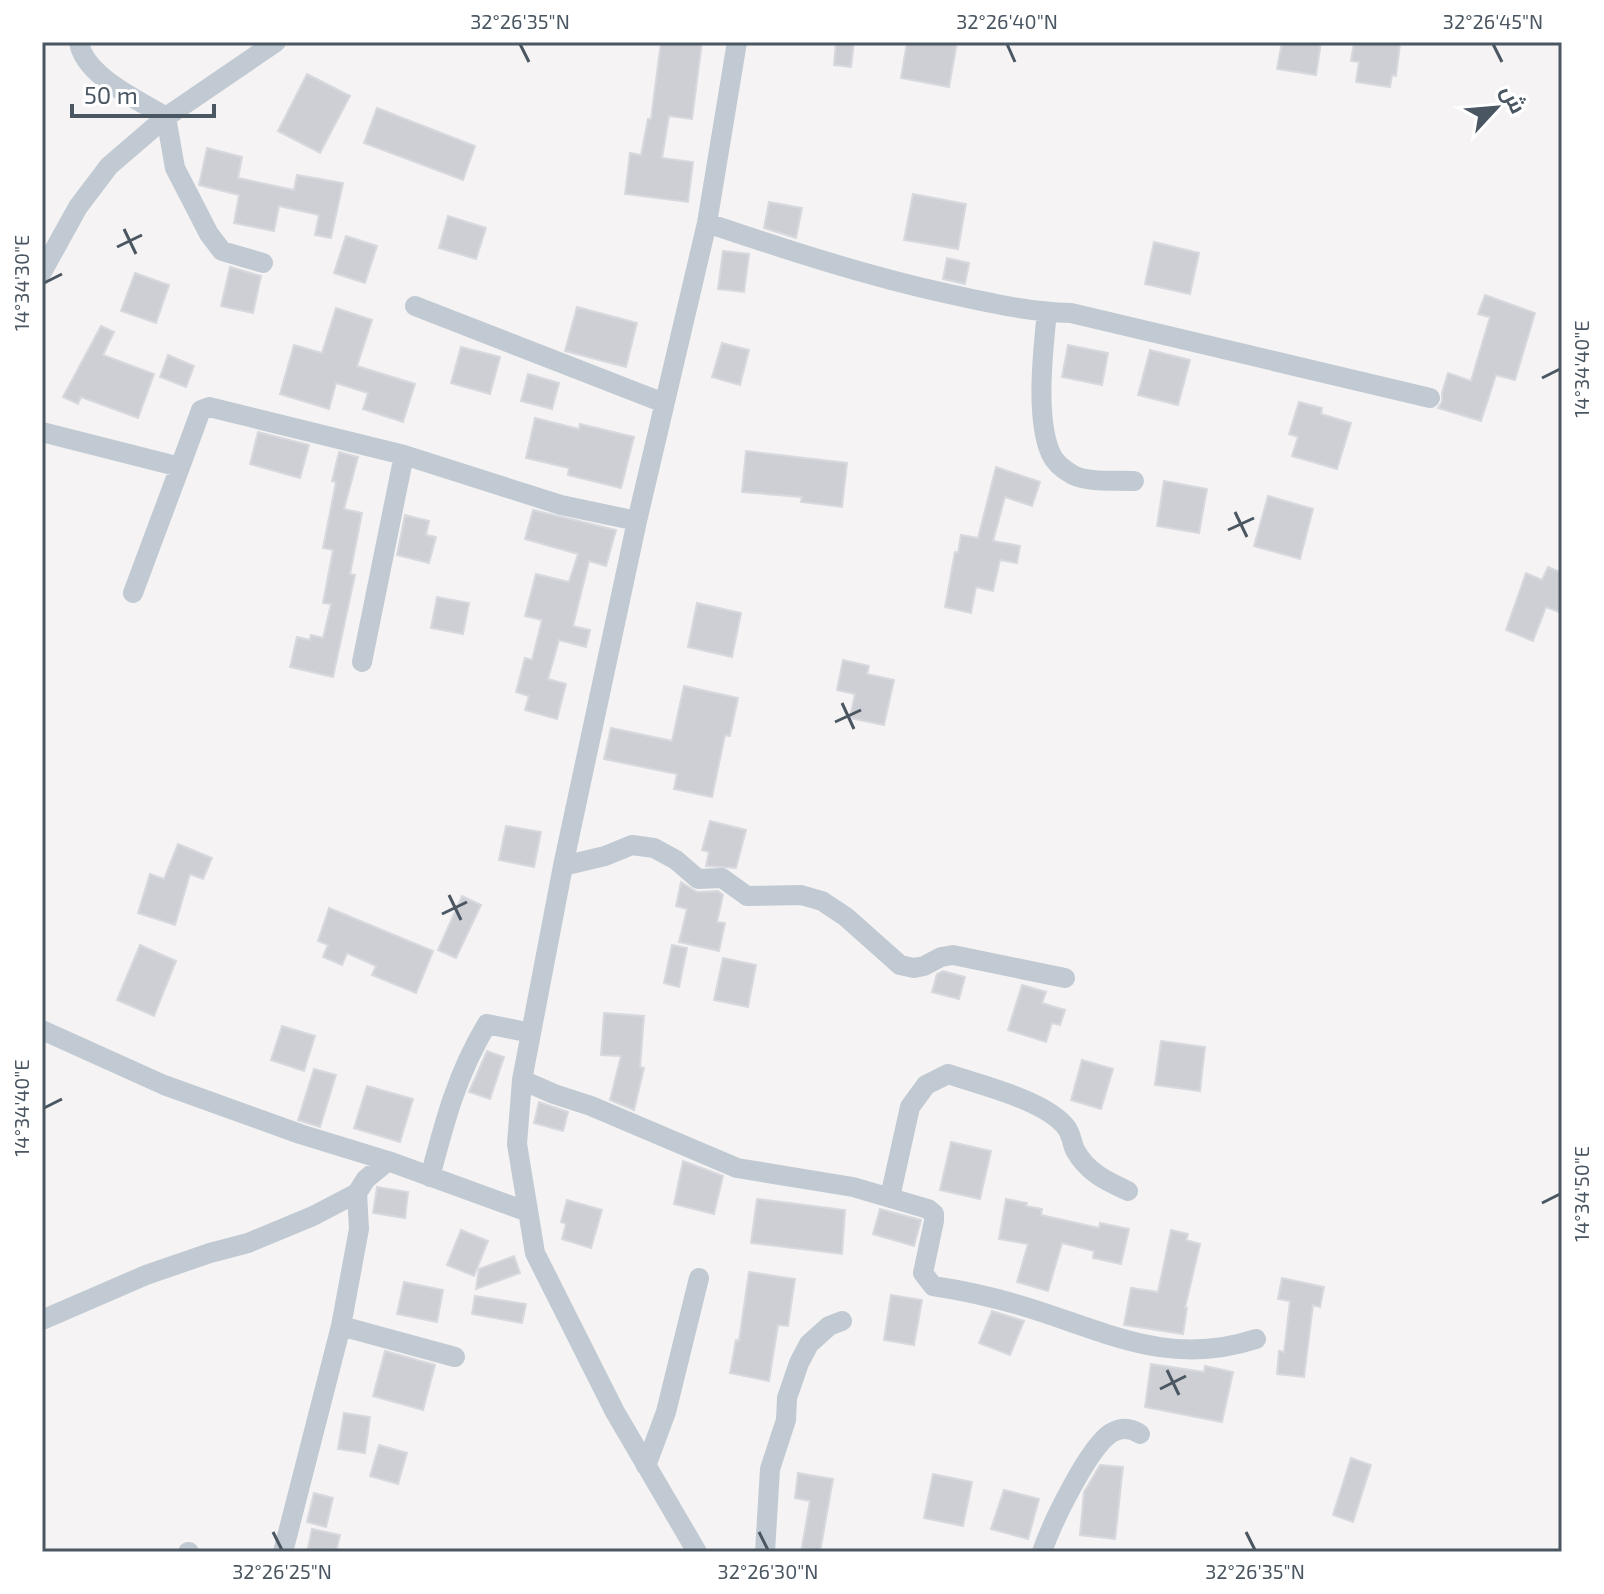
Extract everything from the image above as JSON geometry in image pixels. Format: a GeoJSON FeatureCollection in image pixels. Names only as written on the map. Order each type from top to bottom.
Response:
{"type":"FeatureCollection","features":[{"type":"Feature","properties":{"kind":"street"},"geometry":{"type":"LineString","coordinates":[[79,42],[80,51],[95,72],[166,117],[175,168],[209,234],[222,251],[263,263]]}},
{"type":"Feature","properties":{"kind":"street"},"geometry":{"type":"LineString","coordinates":[[42,272],[78,207],[109,166],[166,117],[276,42]]}},
{"type":"Feature","properties":{"kind":"street"},"geometry":{"type":"LineString","coordinates":[[697,1552],[615,1412],[535,1253],[517,1144],[522,1080],[563,866],[637,521],[707,223],[737,42]]}},
{"type":"Feature","properties":{"kind":"street"},"geometry":{"type":"LineString","coordinates":[[707,223],[850,270],[994,304],[1071,313],[1172,335],[1430,398]]}},
{"type":"Feature","properties":{"kind":"street"},"geometry":{"type":"LineString","coordinates":[[415,306],[664,403]]}},
{"type":"Feature","properties":{"kind":"street"},"geometry":{"type":"LineString","coordinates":[[1047,312],[1042,397],[1050,453],[1059,466],[1075,476],[1134,481]]}},
{"type":"Feature","properties":{"kind":"street"},"geometry":{"type":"LineString","coordinates":[[133,593],[201,410],[209,407],[404,455],[561,505],[637,521]]}},
{"type":"Feature","properties":{"kind":"street"},"geometry":{"type":"LineString","coordinates":[[42,432],[180,467]]}},
{"type":"Feature","properties":{"kind":"street"},"geometry":{"type":"LineString","coordinates":[[362,662],[404,455]]}},
{"type":"Feature","properties":{"kind":"street"},"geometry":{"type":"LineString","coordinates":[[563,866],[605,856],[632,845],[654,848],[676,860],[698,879],[722,878],[747,896],[801,895],[822,901],[846,917],[900,965],[914,968],[953,955],[1065,978]]}},
{"type":"Feature","properties":{"kind":"street"},"geometry":{"type":"LineString","coordinates":[[430,1177],[449,1105],[467,1058],[487,1024],[531,1033]]}},
{"type":"Feature","properties":{"kind":"street"},"geometry":{"type":"LineString","coordinates":[[42,1030],[164,1085],[528,1212]]}},
{"type":"Feature","properties":{"kind":"street"},"geometry":{"type":"LineString","coordinates":[[890,1197],[910,1107],[926,1085],[948,1074],[1036,1104],[1067,1127],[1076,1151],[1090,1169],[1104,1180],[1128,1191]]}},
{"type":"Feature","properties":{"kind":"street"},"geometry":{"type":"LineString","coordinates":[[522,1080],[737,1168],[853,1187],[928,1209],[934,1214],[923,1273],[933,1286],[975,1293],[1115,1339],[1166,1348],[1203,1351],[1256,1339]]}},
{"type":"Feature","properties":{"kind":"street"},"geometry":{"type":"LineString","coordinates":[[42,1320],[146,1275],[248,1243],[313,1216],[357,1193],[366,1179],[388,1161]]}},
{"type":"Feature","properties":{"kind":"street"},"geometry":{"type":"LineString","coordinates":[[283,1552],[341,1326],[359,1229],[357,1193]]}},
{"type":"Feature","properties":{"kind":"street"},"geometry":{"type":"LineString","coordinates":[[646,1466],[666,1412],[699,1278]]}},
{"type":"Feature","properties":{"kind":"street"},"geometry":{"type":"LineString","coordinates":[[765,1552],[770,1469],[786,1420],[787,1398],[809,1344],[829,1326],[842,1321]]}},
{"type":"Feature","properties":{"kind":"street"},"geometry":{"type":"LineString","coordinates":[[341,1326],[455,1357]]}},
{"type":"Feature","properties":{"kind":"street"},"geometry":{"type":"LineString","coordinates":[[1042,1552],[1062,1507],[1100,1445],[1110,1433],[1124,1429],[1133,1429],[1140,1434]]}},
{"type":"Feature","properties":{"kind":"building"},"geometry":{"type":"Polygon","coordinates":[[[661,42],[702,42],[692,119],[669,116],[662,158],[693,162],[688,202],[625,194],[630,153],[641,155],[648,119],[651,119],[661,42]]]}},
{"type":"Feature","properties":{"kind":"building"},"geometry":{"type":"Polygon","coordinates":[[[836,42],[854,42],[851,67],[834,65],[836,42]]]}},
{"type":"Feature","properties":{"kind":"building"},"geometry":{"type":"Polygon","coordinates":[[[907,42],[957,42],[949,87],[901,78],[907,42]]]}},
{"type":"Feature","properties":{"kind":"building"},"geometry":{"type":"Polygon","coordinates":[[[1282,42],[1321,42],[1316,75],[1277,69],[1282,42]]]}},
{"type":"Feature","properties":{"kind":"building"},"geometry":{"type":"Polygon","coordinates":[[[1354,42],[1400,44],[1396,76],[1392,75],[1390,87],[1356,82],[1359,62],[1351,61],[1354,42]]]}},
{"type":"Feature","properties":{"kind":"building"},"geometry":{"type":"Polygon","coordinates":[[[307,74],[350,96],[320,153],[278,131],[307,74]]]}},
{"type":"Feature","properties":{"kind":"building"},"geometry":{"type":"Polygon","coordinates":[[[377,108],[475,146],[463,180],[364,143],[377,108]]]}},
{"type":"Feature","properties":{"kind":"building"},"geometry":{"type":"Polygon","coordinates":[[[207,148],[242,157],[238,178],[294,190],[297,175],[343,183],[331,238],[315,235],[319,215],[279,206],[274,231],[234,223],[239,195],[199,185],[207,148]]]}},
{"type":"Feature","properties":{"kind":"building"},"geometry":{"type":"Polygon","coordinates":[[[913,194],[966,204],[958,249],[904,240],[913,194]]]}},
{"type":"Feature","properties":{"kind":"building"},"geometry":{"type":"Polygon","coordinates":[[[769,202],[802,208],[796,238],[764,228],[769,202]]]}},
{"type":"Feature","properties":{"kind":"building"},"geometry":{"type":"Polygon","coordinates":[[[448,216],[486,228],[476,259],[439,248],[448,216]]]}},
{"type":"Feature","properties":{"kind":"building"},"geometry":{"type":"Polygon","coordinates":[[[346,236],[377,246],[365,283],[334,273],[346,236]]]}},
{"type":"Feature","properties":{"kind":"building"},"geometry":{"type":"Polygon","coordinates":[[[1154,242],[1199,253],[1190,294],[1145,284],[1154,242]]]}},
{"type":"Feature","properties":{"kind":"building"},"geometry":{"type":"Polygon","coordinates":[[[723,251],[749,254],[744,292],[718,289],[723,251]]]}},
{"type":"Feature","properties":{"kind":"building"},"geometry":{"type":"Polygon","coordinates":[[[947,258],[969,263],[965,284],[943,279],[947,258]]]}},
{"type":"Feature","properties":{"kind":"building"},"geometry":{"type":"Polygon","coordinates":[[[230,267],[261,276],[253,313],[221,306],[230,267]]]}},
{"type":"Feature","properties":{"kind":"building"},"geometry":{"type":"Polygon","coordinates":[[[135,273],[169,285],[156,323],[121,311],[135,273]]]}},
{"type":"Feature","properties":{"kind":"building"},"geometry":{"type":"Polygon","coordinates":[[[1485,295],[1535,313],[1515,380],[1496,375],[1481,421],[1438,408],[1448,373],[1471,381],[1490,317],[1478,314],[1485,295]]]}},
{"type":"Feature","properties":{"kind":"building"},"geometry":{"type":"Polygon","coordinates":[[[577,307],[637,323],[626,367],[565,351],[577,307]]]}},
{"type":"Feature","properties":{"kind":"building"},"geometry":{"type":"Polygon","coordinates":[[[336,308],[372,320],[357,366],[415,384],[403,422],[363,409],[368,393],[336,383],[329,409],[280,394],[294,345],[322,353],[336,308]]]}},
{"type":"Feature","properties":{"kind":"building"},"geometry":{"type":"Polygon","coordinates":[[[101,326],[114,332],[103,355],[154,374],[138,418],[81,397],[78,404],[63,397],[101,326]]]}},
{"type":"Feature","properties":{"kind":"building"},"geometry":{"type":"Polygon","coordinates":[[[722,343],[749,350],[740,385],[712,377],[722,343]]]}},
{"type":"Feature","properties":{"kind":"building"},"geometry":{"type":"Polygon","coordinates":[[[1068,345],[1108,353],[1102,385],[1062,377],[1068,345]]]}},
{"type":"Feature","properties":{"kind":"building"},"geometry":{"type":"Polygon","coordinates":[[[461,347],[500,357],[490,394],[451,383],[461,347]]]}},
{"type":"Feature","properties":{"kind":"building"},"geometry":{"type":"Polygon","coordinates":[[[1150,350],[1190,360],[1178,405],[1138,395],[1150,350]]]}},
{"type":"Feature","properties":{"kind":"building"},"geometry":{"type":"Polygon","coordinates":[[[168,355],[194,366],[186,387],[160,377],[168,355]]]}},
{"type":"Feature","properties":{"kind":"building"},"geometry":{"type":"Polygon","coordinates":[[[528,374],[559,383],[552,409],[521,401],[528,374]]]}},
{"type":"Feature","properties":{"kind":"building"},"geometry":{"type":"Polygon","coordinates":[[[1299,402],[1322,408],[1321,414],[1351,423],[1337,469],[1292,456],[1298,437],[1289,434],[1299,402]]]}},
{"type":"Feature","properties":{"kind":"building"},"geometry":{"type":"Polygon","coordinates":[[[535,418],[579,429],[580,424],[634,437],[621,488],[568,475],[569,468],[526,458],[535,418]]]}},
{"type":"Feature","properties":{"kind":"building"},"geometry":{"type":"Polygon","coordinates":[[[258,432],[309,445],[300,478],[250,464],[258,432]]]}},
{"type":"Feature","properties":{"kind":"building"},"geometry":{"type":"Polygon","coordinates":[[[746,451],[847,463],[842,507],[801,502],[802,497],[742,492],[746,451]]]}},
{"type":"Feature","properties":{"kind":"building"},"geometry":{"type":"Polygon","coordinates":[[[339,452],[358,457],[344,509],[362,513],[350,574],[355,575],[333,677],[290,667],[297,637],[310,640],[311,635],[323,638],[331,604],[323,603],[333,550],[323,548],[339,452]]]}},
{"type":"Feature","properties":{"kind":"building"},"geometry":{"type":"Polygon","coordinates":[[[996,467],[1040,482],[1032,506],[1005,497],[993,541],[1020,546],[1017,563],[1000,560],[993,591],[976,587],[971,613],[945,607],[961,535],[978,538],[996,467]]]}},
{"type":"Feature","properties":{"kind":"building"},"geometry":{"type":"Polygon","coordinates":[[[1164,481],[1207,489],[1199,533],[1157,526],[1164,481]]]}},
{"type":"Feature","properties":{"kind":"building"},"geometry":{"type":"Polygon","coordinates":[[[1268,496],[1313,509],[1300,559],[1254,546],[1268,496]]]}},
{"type":"Feature","properties":{"kind":"building"},"geometry":{"type":"Polygon","coordinates":[[[533,510],[616,530],[606,566],[589,561],[573,626],[590,630],[586,647],[559,640],[548,679],[566,684],[557,719],[525,710],[529,696],[516,692],[525,658],[532,660],[542,620],[525,616],[536,574],[569,582],[578,554],[525,539],[533,510]]]}},
{"type":"Feature","properties":{"kind":"building"},"geometry":{"type":"Polygon","coordinates":[[[405,515],[429,521],[426,535],[436,537],[429,563],[397,555],[405,515]]]}},
{"type":"Feature","properties":{"kind":"building"},"geometry":{"type":"Polygon","coordinates":[[[1548,567],[1562,573],[1562,613],[1546,607],[1533,641],[1506,630],[1526,573],[1542,580],[1548,567]]]}},
{"type":"Feature","properties":{"kind":"building"},"geometry":{"type":"Polygon","coordinates":[[[437,597],[469,603],[463,634],[431,628],[437,597]]]}},
{"type":"Feature","properties":{"kind":"building"},"geometry":{"type":"Polygon","coordinates":[[[697,603],[741,613],[732,657],[688,647],[697,603]]]}},
{"type":"Feature","properties":{"kind":"building"},"geometry":{"type":"Polygon","coordinates":[[[843,660],[869,666],[867,674],[894,680],[884,725],[850,718],[855,694],[837,690],[843,660]]]}},
{"type":"Feature","properties":{"kind":"building"},"geometry":{"type":"Polygon","coordinates":[[[684,686],[738,698],[730,736],[725,735],[712,797],[674,789],[677,774],[604,759],[611,728],[672,741],[684,686]]]}},
{"type":"Feature","properties":{"kind":"building"},"geometry":{"type":"Polygon","coordinates":[[[710,821],[746,830],[736,868],[706,866],[709,852],[702,850],[710,821]]]}},
{"type":"Feature","properties":{"kind":"building"},"geometry":{"type":"Polygon","coordinates":[[[506,826],[541,832],[534,867],[499,860],[506,826]]]}},
{"type":"Feature","properties":{"kind":"building"},"geometry":{"type":"Polygon","coordinates":[[[178,844],[212,858],[203,879],[190,874],[175,925],[138,913],[150,874],[164,879],[178,844]]]}},
{"type":"Feature","properties":{"kind":"building"},"geometry":{"type":"Polygon","coordinates":[[[681,882],[697,892],[718,891],[723,895],[717,922],[725,923],[719,951],[679,942],[687,909],[676,906],[681,882]]]}},
{"type":"Feature","properties":{"kind":"building"},"geometry":{"type":"Polygon","coordinates":[[[462,896],[481,905],[456,958],[438,950],[462,896]]]}},
{"type":"Feature","properties":{"kind":"building"},"geometry":{"type":"Polygon","coordinates":[[[329,908],[433,951],[416,993],[372,975],[376,966],[347,953],[342,965],[323,957],[328,945],[318,941],[329,908]]]}},
{"type":"Feature","properties":{"kind":"building"},"geometry":{"type":"Polygon","coordinates":[[[140,945],[176,961],[154,1016],[117,1000],[140,945]]]}},
{"type":"Feature","properties":{"kind":"building"},"geometry":{"type":"Polygon","coordinates":[[[672,945],[687,948],[679,987],[664,983],[672,945]]]}},
{"type":"Feature","properties":{"kind":"building"},"geometry":{"type":"Polygon","coordinates":[[[723,958],[756,965],[748,1007],[714,1000],[723,958]]]}},
{"type":"Feature","properties":{"kind":"building"},"geometry":{"type":"Polygon","coordinates":[[[943,971],[965,977],[959,999],[932,992],[937,974],[943,971]]]}},
{"type":"Feature","properties":{"kind":"building"},"geometry":{"type":"Polygon","coordinates":[[[1022,985],[1046,992],[1042,1003],[1065,1010],[1060,1025],[1052,1023],[1046,1042],[1008,1030],[1022,985]]]}},
{"type":"Feature","properties":{"kind":"building"},"geometry":{"type":"Polygon","coordinates":[[[604,1013],[644,1016],[640,1067],[644,1068],[634,1110],[610,1100],[621,1056],[601,1055],[604,1013]]]}},
{"type":"Feature","properties":{"kind":"building"},"geometry":{"type":"Polygon","coordinates":[[[282,1026],[315,1036],[304,1071],[271,1060],[282,1026]]]}},
{"type":"Feature","properties":{"kind":"building"},"geometry":{"type":"Polygon","coordinates":[[[1161,1041],[1205,1047],[1200,1091],[1155,1085],[1161,1041]]]}},
{"type":"Feature","properties":{"kind":"building"},"geometry":{"type":"Polygon","coordinates":[[[487,1051],[504,1057],[490,1099],[469,1092],[487,1051]]]}},
{"type":"Feature","properties":{"kind":"building"},"geometry":{"type":"Polygon","coordinates":[[[1082,1060],[1113,1069],[1101,1109],[1071,1100],[1082,1060]]]}},
{"type":"Feature","properties":{"kind":"building"},"geometry":{"type":"Polygon","coordinates":[[[314,1069],[336,1075],[320,1127],[298,1120],[314,1069]]]}},
{"type":"Feature","properties":{"kind":"building"},"geometry":{"type":"Polygon","coordinates":[[[367,1086],[413,1099],[400,1142],[354,1128],[367,1086]]]}},
{"type":"Feature","properties":{"kind":"building"},"geometry":{"type":"Polygon","coordinates":[[[539,1102],[568,1112],[563,1131],[534,1123],[539,1102]]]}},
{"type":"Feature","properties":{"kind":"building"},"geometry":{"type":"Polygon","coordinates":[[[951,1142],[991,1151],[980,1199],[940,1190],[951,1142]]]}},
{"type":"Feature","properties":{"kind":"building"},"geometry":{"type":"Polygon","coordinates":[[[683,1161],[723,1176],[714,1214],[674,1204],[683,1161]]]}},
{"type":"Feature","properties":{"kind":"building"},"geometry":{"type":"Polygon","coordinates":[[[377,1187],[408,1192],[405,1218],[373,1213],[377,1187]]]}},
{"type":"Feature","properties":{"kind":"building"},"geometry":{"type":"Polygon","coordinates":[[[757,1199],[845,1210],[842,1254],[751,1243],[757,1199]]]}},
{"type":"Feature","properties":{"kind":"building"},"geometry":{"type":"Polygon","coordinates":[[[1006,1199],[1042,1209],[1041,1215],[1099,1228],[1100,1223],[1129,1229],[1121,1264],[1093,1258],[1094,1251],[1062,1243],[1048,1291],[1017,1282],[1028,1244],[999,1239],[1006,1199]]]}},
{"type":"Feature","properties":{"kind":"building"},"geometry":{"type":"Polygon","coordinates":[[[567,1200],[602,1210],[591,1248],[562,1239],[566,1224],[561,1222],[567,1200]]]}},
{"type":"Feature","properties":{"kind":"building"},"geometry":{"type":"Polygon","coordinates":[[[880,1209],[921,1220],[914,1246],[873,1234],[880,1209]]]}},
{"type":"Feature","properties":{"kind":"building"},"geometry":{"type":"Polygon","coordinates":[[[461,1230],[488,1241],[474,1276],[447,1265],[461,1230]]]}},
{"type":"Feature","properties":{"kind":"building"},"geometry":{"type":"Polygon","coordinates":[[[1171,1230],[1188,1234],[1186,1240],[1200,1244],[1185,1308],[1183,1334],[1124,1325],[1131,1288],[1158,1292],[1171,1230]]]}},
{"type":"Feature","properties":{"kind":"building"},"geometry":{"type":"Polygon","coordinates":[[[514,1256],[520,1273],[476,1289],[479,1269],[514,1256]]]}},
{"type":"Feature","properties":{"kind":"building"},"geometry":{"type":"Polygon","coordinates":[[[749,1272],[795,1279],[788,1326],[778,1325],[769,1381],[730,1373],[736,1340],[739,1341],[749,1272]]]}},
{"type":"Feature","properties":{"kind":"building"},"geometry":{"type":"Polygon","coordinates":[[[1282,1278],[1324,1287],[1320,1307],[1313,1305],[1304,1377],[1277,1374],[1279,1351],[1284,1352],[1290,1301],[1278,1299],[1282,1278]]]}},
{"type":"Feature","properties":{"kind":"building"},"geometry":{"type":"Polygon","coordinates":[[[404,1282],[443,1290],[437,1322],[397,1314],[404,1282]]]}},
{"type":"Feature","properties":{"kind":"building"},"geometry":{"type":"Polygon","coordinates":[[[891,1295],[922,1300],[914,1345],[884,1340],[891,1295]]]}},
{"type":"Feature","properties":{"kind":"building"},"geometry":{"type":"Polygon","coordinates":[[[475,1296],[526,1304],[522,1323],[472,1314],[475,1296]]]}},
{"type":"Feature","properties":{"kind":"building"},"geometry":{"type":"Polygon","coordinates":[[[992,1311],[1024,1321],[1010,1355],[979,1343],[992,1311]]]}},
{"type":"Feature","properties":{"kind":"building"},"geometry":{"type":"Polygon","coordinates":[[[385,1351],[435,1365],[423,1410],[373,1396],[385,1351]]]}},
{"type":"Feature","properties":{"kind":"building"},"geometry":{"type":"Polygon","coordinates":[[[1151,1364],[1204,1372],[1205,1366],[1233,1372],[1222,1422],[1145,1407],[1151,1364]]]}},
{"type":"Feature","properties":{"kind":"building"},"geometry":{"type":"Polygon","coordinates":[[[344,1413],[370,1417],[365,1453],[338,1449],[344,1413]]]}},
{"type":"Feature","properties":{"kind":"building"},"geometry":{"type":"Polygon","coordinates":[[[379,1445],[407,1453],[398,1484],[370,1476],[379,1445]]]}},
{"type":"Feature","properties":{"kind":"building"},"geometry":{"type":"Polygon","coordinates":[[[1351,1458],[1371,1465],[1353,1522],[1333,1515],[1351,1458]]]}},
{"type":"Feature","properties":{"kind":"building"},"geometry":{"type":"Polygon","coordinates":[[[1100,1465],[1123,1467],[1115,1539],[1080,1535],[1084,1492],[1100,1465]]]}},
{"type":"Feature","properties":{"kind":"building"},"geometry":{"type":"Polygon","coordinates":[[[798,1473],[833,1479],[820,1552],[801,1552],[810,1501],[795,1498],[798,1473]]]}},
{"type":"Feature","properties":{"kind":"building"},"geometry":{"type":"Polygon","coordinates":[[[933,1474],[972,1482],[963,1526],[924,1518],[933,1474]]]}},
{"type":"Feature","properties":{"kind":"building"},"geometry":{"type":"Polygon","coordinates":[[[1004,1490],[1039,1499],[1028,1539],[991,1529],[1004,1490]]]}},
{"type":"Feature","properties":{"kind":"building"},"geometry":{"type":"Polygon","coordinates":[[[314,1493],[333,1498],[326,1527],[307,1522],[314,1493]]]}},
{"type":"Feature","properties":{"kind":"building"},"geometry":{"type":"Polygon","coordinates":[[[312,1529],[340,1535],[336,1552],[307,1552],[312,1529]]]}}]}
